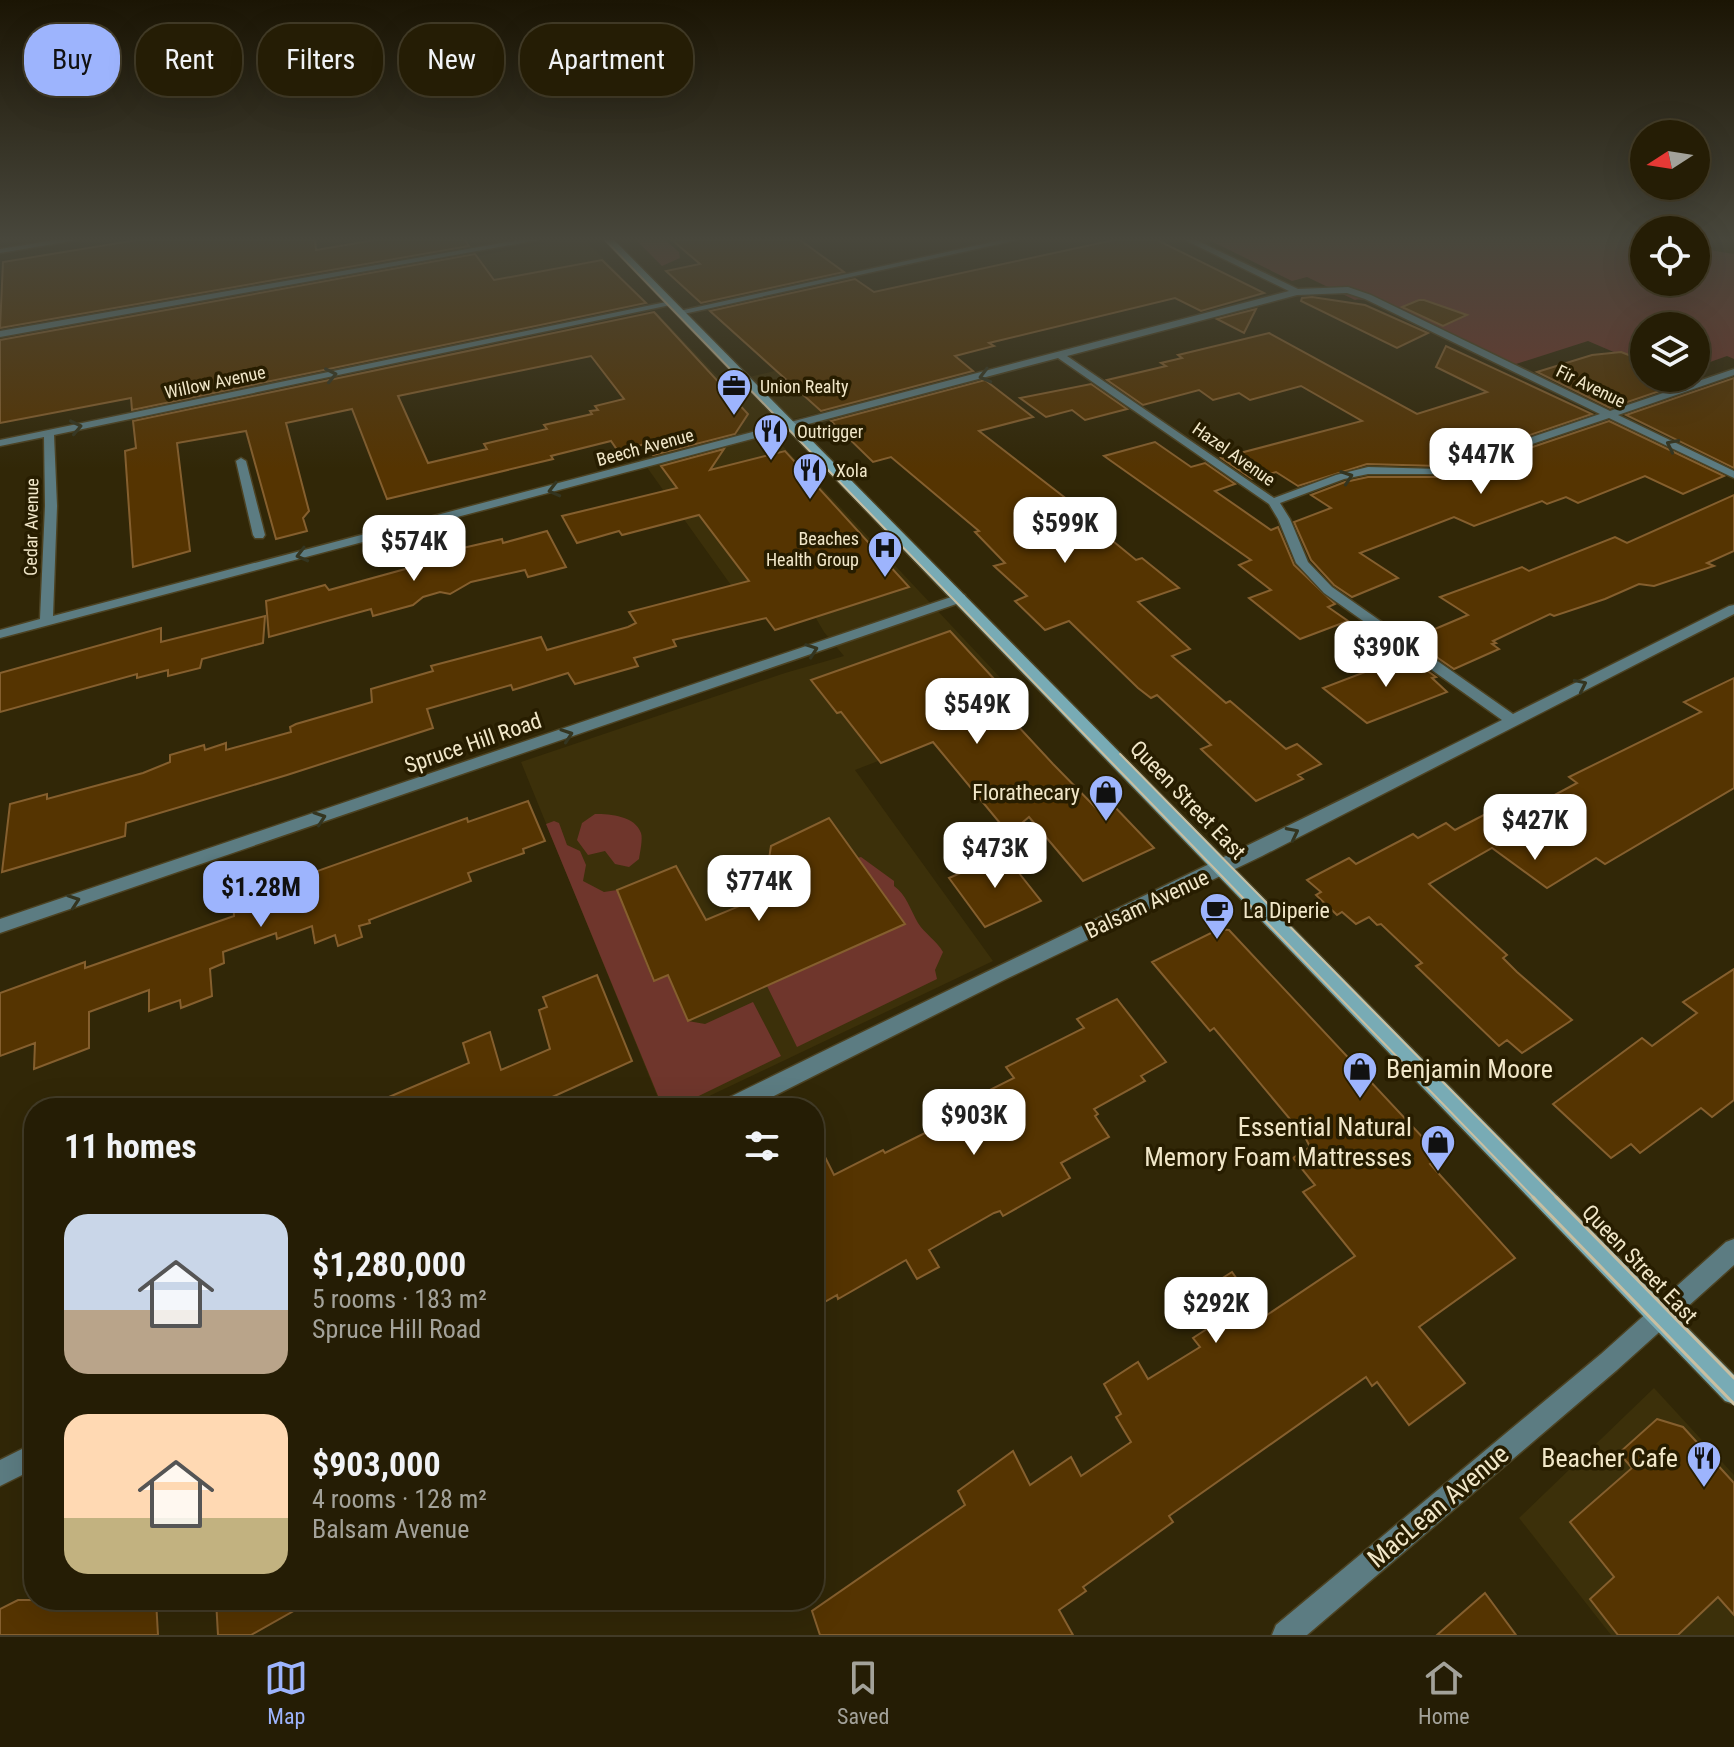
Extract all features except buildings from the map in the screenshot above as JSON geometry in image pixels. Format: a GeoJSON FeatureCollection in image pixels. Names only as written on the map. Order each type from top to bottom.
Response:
{"type":"FeatureCollection","features":[{"type":"Feature","properties":{"kind":"main road","name":"Queen Street East"},"geometry":{"type":"LineString","coordinates":[[683,316],[1734,1392]]}},
{"type":"Feature","properties":{"kind":"street"},"geometry":{"type":"LineString","coordinates":[[0,334],[101,316]]}},
{"type":"Feature","properties":{"kind":"street","name":"Willow Avenue"},"geometry":{"type":"LineString","coordinates":[[0,443],[633,316]]}},
{"type":"Feature","properties":{"kind":"street","name":"Beech Avenue"},"geometry":{"type":"LineString","coordinates":[[0,634],[1207,316]]}},
{"type":"Feature","properties":{"kind":"street","name":"Fir Avenue"},"geometry":{"type":"LineString","coordinates":[[1407,316],[1734,475]]}},
{"type":"Feature","properties":{"kind":"street","name":"Hazel Avenue"},"geometry":{"type":"LineString","coordinates":[[1061,356],[1273,502],[1284,519],[1302,563],[1328,590],[1511,720]]}},
{"type":"Feature","properties":{"kind":"street"},"geometry":{"type":"LineString","coordinates":[[1273,502],[1363,472],[1384,469],[1413,474],[1439,472],[1734,372]]}},
{"type":"Feature","properties":{"kind":"street","name":"Cedar Avenue"},"geometry":{"type":"LineString","coordinates":[[46,622],[51,506],[49,433]]}},
{"type":"Feature","properties":{"kind":"street"},"geometry":{"type":"LineString","coordinates":[[241,461],[259,535]]}},
{"type":"Feature","properties":{"kind":"street","name":"Spruce Hill Road"},"geometry":{"type":"LineString","coordinates":[[0,926],[960,598]]}},
{"type":"Feature","properties":{"kind":"street","name":"Balsam Avenue"},"geometry":{"type":"LineString","coordinates":[[749,1098],[1000,973],[1223,868],[1734,609]]}},
{"type":"Feature","properties":{"kind":"street","name":"MacLean Avenue"},"geometry":{"type":"LineString","coordinates":[[1286,1635],[1734,1250]]}},
{"type":"Feature","properties":{"kind":"street"},"geometry":{"type":"LineString","coordinates":[[0,1473],[24,1461]]}},
{"type":"Feature","properties":{"kind":"shaded area"},"geometry":{"type":"Polygon","coordinates":[[[635,316],[660,316],[724,383],[839,356],[888,396],[764,426],[1025,704],[855,770],[993,961],[705,1098],[658,1098],[521,762],[844,656],[824,632],[796,584],[743,602],[641,459],[713,441],[649,371],[630,375],[587,326],[635,316]]]}},
{"type":"Feature","properties":{"kind":"shaded area"},"geometry":{"type":"Polygon","coordinates":[[[1411,316],[1630,316],[1630,359],[1588,341],[1513,365],[1411,316]]]}},
{"type":"Feature","properties":{"kind":"shaded area"},"geometry":{"type":"Polygon","coordinates":[[[1710,316],[1734,316],[1734,359],[1727,356],[1710,362],[1710,316]]]}},
{"type":"Feature","properties":{"kind":"shaded area"},"geometry":{"type":"Polygon","coordinates":[[[595,814],[622,817],[638,827],[642,839],[639,859],[629,867],[615,864],[605,851],[588,855],[577,840],[582,823],[595,814]]]}},
{"type":"Feature","properties":{"kind":"shaded area"},"geometry":{"type":"Polygon","coordinates":[[[559,823],[567,845],[580,851],[586,865],[583,881],[604,892],[617,890],[653,981],[668,975],[688,1021],[705,1024],[753,1002],[781,1056],[695,1098],[659,1098],[546,824],[559,823]]]}},
{"type":"Feature","properties":{"kind":"shaded area"},"geometry":{"type":"Polygon","coordinates":[[[861,857],[894,881],[894,886],[905,898],[918,923],[943,952],[935,970],[937,979],[797,1047],[767,986],[905,924],[857,858],[861,857]]]}},
{"type":"Feature","properties":{"kind":"shaded area"},"geometry":{"type":"Polygon","coordinates":[[[1654,1388],[1734,1475],[1734,1635],[1611,1635],[1519,1518],[1654,1388]]]}},
{"type":"Feature","properties":{"kind":"tram line"},"geometry":{"type":"LineString","coordinates":[[679,316],[1535,1199]]}},
{"type":"Feature","properties":{"kind":"tram line"},"geometry":{"type":"LineString","coordinates":[[1120,754],[1558,1199]]}},
{"type":"Feature","properties":{"kind":"tram line"},"geometry":{"type":"LineString","coordinates":[[1533,1197],[1734,1404]]}},
{"type":"Feature","properties":{"kind":"tram line"},"geometry":{"type":"LineString","coordinates":[[1556,1197],[1734,1378]]}},
{"type":"Feature","properties":{"kind":"place","name":"Union Realty"},"geometry":{"type":"Point","coordinates":[734,417]}},
{"type":"Feature","properties":{"kind":"place","name":"Outrigger"},"geometry":{"type":"Point","coordinates":[771,462]}},
{"type":"Feature","properties":{"kind":"place","name":"Xola"},"geometry":{"type":"Point","coordinates":[810,501]}},
{"type":"Feature","properties":{"kind":"place","name":"Beaches Health Group"},"geometry":{"type":"Point","coordinates":[885,579]}},
{"type":"Feature","properties":{"kind":"place","name":"Florathecary"},"geometry":{"type":"Point","coordinates":[1106,823]}},
{"type":"Feature","properties":{"kind":"place","name":"La Diperie"},"geometry":{"type":"Point","coordinates":[1217,941]}},
{"type":"Feature","properties":{"kind":"place","name":"Benjamin Moore"},"geometry":{"type":"Point","coordinates":[1360,1100]}},
{"type":"Feature","properties":{"kind":"place","name":"Essential Natural Memory Foam Mattresses"},"geometry":{"type":"Point","coordinates":[1438,1173]}},
{"type":"Feature","properties":{"kind":"place","name":"Beacher Cafe"},"geometry":{"type":"Point","coordinates":[1704,1489]}}]}
